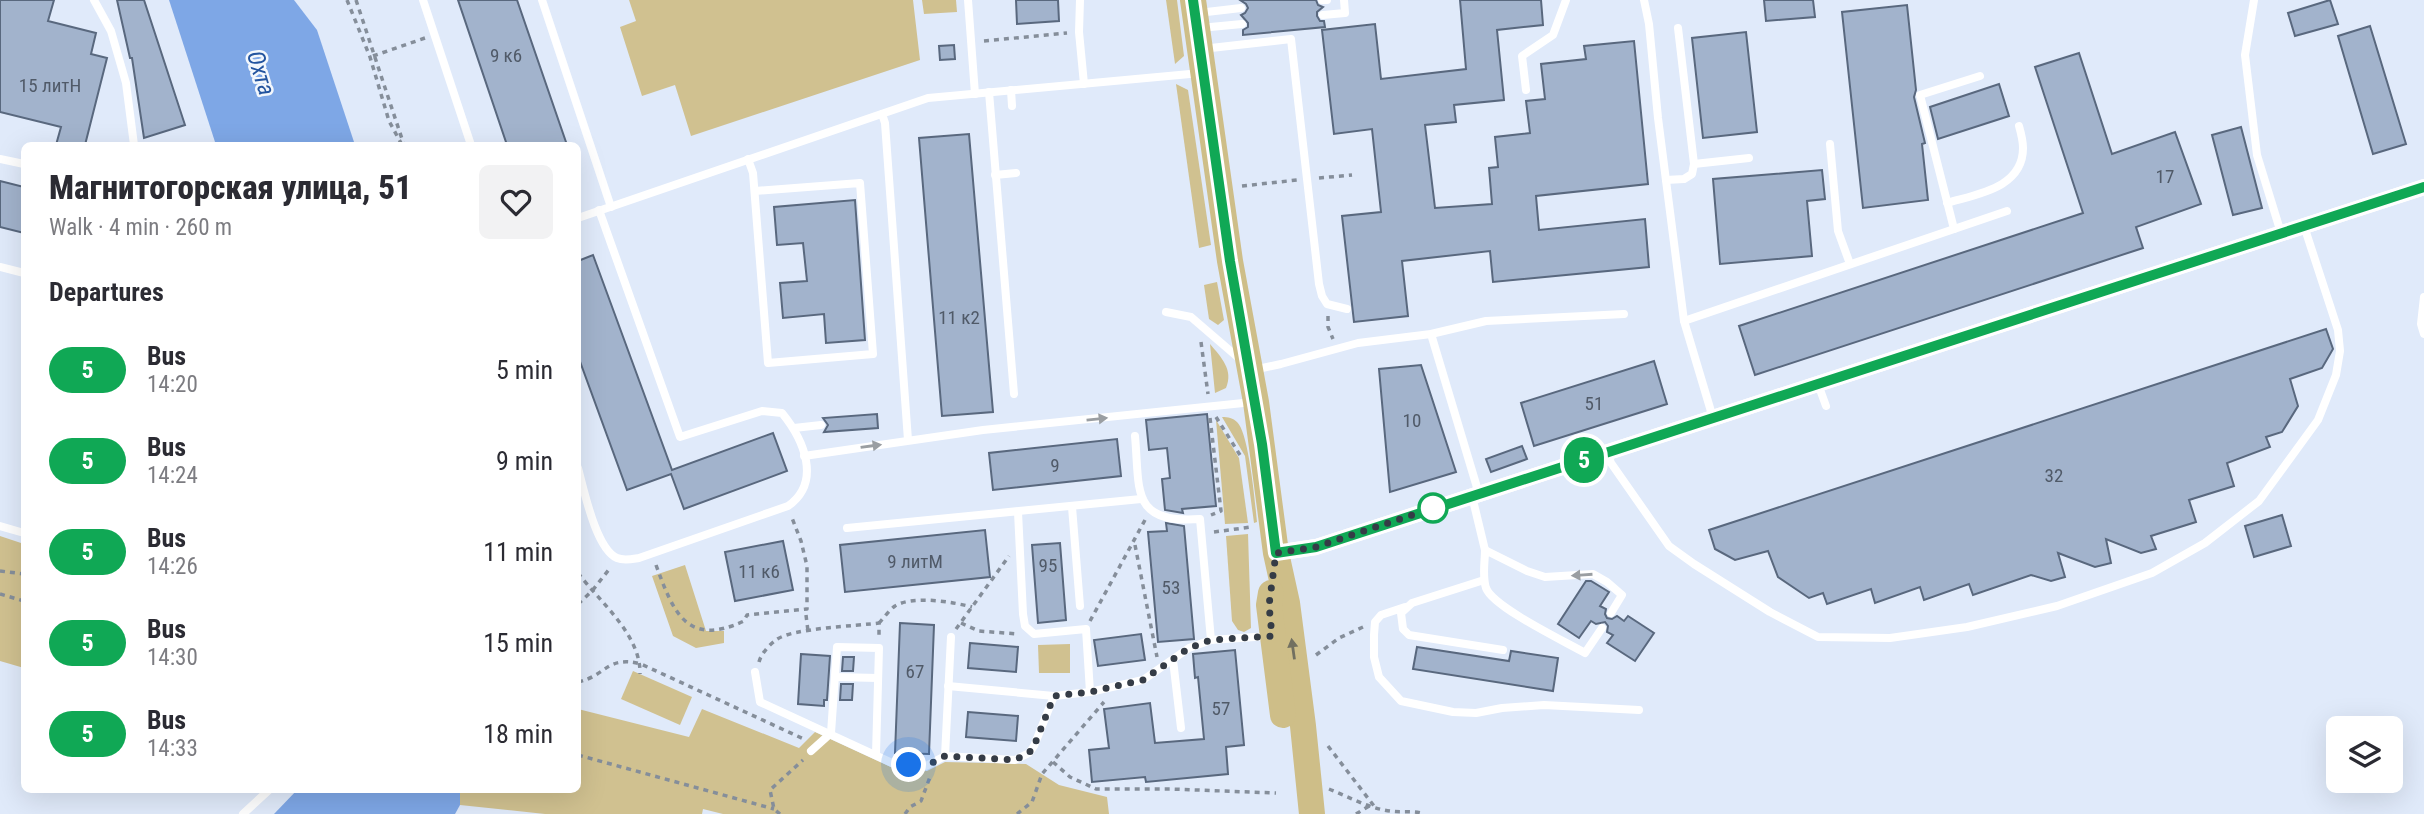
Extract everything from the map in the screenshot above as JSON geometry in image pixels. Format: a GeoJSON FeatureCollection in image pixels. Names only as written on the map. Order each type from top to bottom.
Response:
{"type":"FeatureCollection","features":[{"type":"Feature","properties":{"kind":"main road"},"geometry":{"type":"LineString","coordinates":[[1197,33],[1230,261],[1251,370],[1276,553],[1289,617],[1312,814]]}},
{"type":"Feature","properties":{"kind":"main road"},"geometry":{"type":"LineString","coordinates":[[1276,553],[1269,605],[1293,814]]}},
{"type":"Feature","properties":{"kind":"street"},"geometry":{"type":"LineString","coordinates":[[1276,553],[1316,547],[2424,187]]}},
{"type":"Feature","properties":{"kind":"lane"},"geometry":{"type":"LineString","coordinates":[[94,0],[111,31],[126,83],[134,142]]}},
{"type":"Feature","properties":{"kind":"lane"},"geometry":{"type":"LineString","coordinates":[[423,0],[470,142]]}},
{"type":"Feature","properties":{"kind":"lane"},"geometry":{"type":"LineString","coordinates":[[542,0],[611,206]]}},
{"type":"Feature","properties":{"kind":"lane"},"geometry":{"type":"LineString","coordinates":[[968,0],[975,94]]}},
{"type":"Feature","properties":{"kind":"lane"},"geometry":{"type":"LineString","coordinates":[[1080,0],[1079,32],[1084,84]]}},
{"type":"Feature","properties":{"kind":"lane"},"geometry":{"type":"LineString","coordinates":[[1323,15],[1345,13],[1344,0]]}},
{"type":"Feature","properties":{"kind":"lane"},"geometry":{"type":"LineString","coordinates":[[1526,90],[1522,56],[1553,34],[1566,0]]}},
{"type":"Feature","properties":{"kind":"lane"},"geometry":{"type":"LineString","coordinates":[[1644,0],[1649,23],[1684,321],[1713,418]]}},
{"type":"Feature","properties":{"kind":"lane"},"geometry":{"type":"LineString","coordinates":[[2254,0],[2245,55],[2257,155],[2281,234]]}},
{"type":"Feature","properties":{"kind":"lane"},"geometry":{"type":"LineString","coordinates":[[581,217],[928,98],[1084,84],[1197,33],[1241,8]]}},
{"type":"Feature","properties":{"kind":"lane"},"geometry":{"type":"LineString","coordinates":[[1197,33],[1242,24]]}},
{"type":"Feature","properties":{"kind":"lane"},"geometry":{"type":"LineString","coordinates":[[1666,180],[1684,179],[1692,174],[1694,164],[1678,28]]}},
{"type":"Feature","properties":{"kind":"lane"},"geometry":{"type":"LineString","coordinates":[[1197,33],[1291,39],[1319,284],[1327,304],[1348,309]]}},
{"type":"Feature","properties":{"kind":"lane"},"geometry":{"type":"LineString","coordinates":[[1954,229],[1920,95],[1980,76]]}},
{"type":"Feature","properties":{"kind":"lane"},"geometry":{"type":"LineString","coordinates":[[1011,90],[1012,106]]}},
{"type":"Feature","properties":{"kind":"lane"},"geometry":{"type":"LineString","coordinates":[[989,92],[1014,394]]}},
{"type":"Feature","properties":{"kind":"lane"},"geometry":{"type":"LineString","coordinates":[[882,114],[885,123],[908,440]]}},
{"type":"Feature","properties":{"kind":"lane"},"geometry":{"type":"LineString","coordinates":[[1947,203],[2003,185],[2018,170],[2023,149],[2020,126]]}},
{"type":"Feature","properties":{"kind":"lane"},"geometry":{"type":"LineString","coordinates":[[1830,144],[1838,231],[1850,264]]}},
{"type":"Feature","properties":{"kind":"lane"},"geometry":{"type":"LineString","coordinates":[[1694,164],[1749,158]]}},
{"type":"Feature","properties":{"kind":"lane"},"geometry":{"type":"LineString","coordinates":[[0,159],[21,163]]}},
{"type":"Feature","properties":{"kind":"lane"},"geometry":{"type":"LineString","coordinates":[[748,159],[755,191],[768,363],[873,354],[860,183],[755,191]]}},
{"type":"Feature","properties":{"kind":"lane"},"geometry":{"type":"LineString","coordinates":[[995,175],[1016,173]]}},
{"type":"Feature","properties":{"kind":"lane"},"geometry":{"type":"LineString","coordinates":[[581,478],[602,545],[617,558],[639,558],[788,506],[800,498],[806,485],[807,471],[794,428],[782,413],[762,411],[680,438],[599,211]]}},
{"type":"Feature","properties":{"kind":"lane"},"geometry":{"type":"LineString","coordinates":[[1684,321],[2007,211]]}},
{"type":"Feature","properties":{"kind":"lane"},"geometry":{"type":"LineString","coordinates":[[1607,452],[1611,463],[1669,545],[1770,612],[1818,637],[1891,638],[1967,627],[2057,607],[2152,573],[2205,543],[2259,502],[2318,420],[2336,375],[2340,351],[2338,330],[2304,226]]}},
{"type":"Feature","properties":{"kind":"lane"},"geometry":{"type":"LineString","coordinates":[[0,267],[21,272]]}},
{"type":"Feature","properties":{"kind":"lane"},"geometry":{"type":"LineString","coordinates":[[2424,297],[2421,324],[2424,334]]}},
{"type":"Feature","properties":{"kind":"lane"},"geometry":{"type":"LineString","coordinates":[[1166,312],[1191,317],[1251,370],[1281,365],[1337,347],[1431,334],[1486,321],[1625,314]]}},
{"type":"Feature","properties":{"kind":"lane"},"geometry":{"type":"LineString","coordinates":[[1431,334],[1476,495],[1485,550],[1484,580],[1487,590],[1500,604],[1585,653],[1602,628]]}},
{"type":"Feature","properties":{"kind":"lane"},"geometry":{"type":"LineString","coordinates":[[1818,384],[1826,406]]}},
{"type":"Feature","properties":{"kind":"lane"},"geometry":{"type":"LineString","coordinates":[[804,456],[983,430],[1256,402]]}},
{"type":"Feature","properties":{"kind":"lane"},"geometry":{"type":"LineString","coordinates":[[794,428],[821,425]]}},
{"type":"Feature","properties":{"kind":"lane"},"geometry":{"type":"LineString","coordinates":[[1135,436],[1141,499],[1157,516],[1176,521],[1200,519],[1211,640]]}},
{"type":"Feature","properties":{"kind":"lane"},"geometry":{"type":"LineString","coordinates":[[847,528],[1141,499]]}},
{"type":"Feature","properties":{"kind":"lane"},"geometry":{"type":"LineString","coordinates":[[1072,507],[1080,606]]}},
{"type":"Feature","properties":{"kind":"lane"},"geometry":{"type":"LineString","coordinates":[[1018,512],[1025,626],[1034,634],[1086,629],[1090,692]]}},
{"type":"Feature","properties":{"kind":"lane"},"geometry":{"type":"LineString","coordinates":[[0,526],[21,532]]}},
{"type":"Feature","properties":{"kind":"lane"},"geometry":{"type":"LineString","coordinates":[[1485,550],[1545,577],[1594,574],[1622,595],[1611,613]]}},
{"type":"Feature","properties":{"kind":"lane"},"geometry":{"type":"LineString","coordinates":[[1484,580],[1412,603],[1381,615],[1375,622],[1374,657],[1379,677],[1401,701],[1464,713],[1544,705],[1639,710]]}},
{"type":"Feature","properties":{"kind":"lane"},"geometry":{"type":"LineString","coordinates":[[1405,607],[1401,613],[1401,621],[1403,629],[1409,635],[1503,650]]}},
{"type":"Feature","properties":{"kind":"lane"},"geometry":{"type":"LineString","coordinates":[[948,686],[1054,696],[1090,692],[1143,680],[1189,648],[1211,640],[1272,636]]}},
{"type":"Feature","properties":{"kind":"lane"},"geometry":{"type":"LineString","coordinates":[[945,756],[951,637]]}},
{"type":"Feature","properties":{"kind":"lane"},"geometry":{"type":"LineString","coordinates":[[814,748],[831,733],[837,647],[879,648],[876,754]]}},
{"type":"Feature","properties":{"kind":"lane"},"geometry":{"type":"LineString","coordinates":[[1173,660],[1181,728]]}},
{"type":"Feature","properties":{"kind":"lane"},"geometry":{"type":"LineString","coordinates":[[755,673],[760,702],[892,763],[926,766],[945,756],[1015,760],[1029,753],[1054,696]]}},
{"type":"Feature","properties":{"kind":"lane"},"geometry":{"type":"LineString","coordinates":[[835,677],[878,678]]}},
{"type":"Feature","properties":{"kind":"lane"},"geometry":{"type":"LineString","coordinates":[[243,814],[266,793]]}},
{"type":"Feature","properties":{"kind":"path"},"geometry":{"type":"LineString","coordinates":[[346,0],[372,56]]}},
{"type":"Feature","properties":{"kind":"path"},"geometry":{"type":"LineString","coordinates":[[356,0],[402,142]]}},
{"type":"Feature","properties":{"kind":"path"},"geometry":{"type":"LineString","coordinates":[[971,42],[1067,33]]}},
{"type":"Feature","properties":{"kind":"path"},"geometry":{"type":"LineString","coordinates":[[372,56],[435,35]]}},
{"type":"Feature","properties":{"kind":"path"},"geometry":{"type":"LineString","coordinates":[[1327,304],[1328,327],[1337,347]]}},
{"type":"Feature","properties":{"kind":"path"},"geometry":{"type":"LineString","coordinates":[[1199,325],[1221,511],[1200,519]]}},
{"type":"Feature","properties":{"kind":"path"},"geometry":{"type":"LineString","coordinates":[[1209,408],[1242,457]]}},
{"type":"Feature","properties":{"kind":"path"},"geometry":{"type":"LineString","coordinates":[[652,554],[674,610],[691,626],[710,629],[727,627],[744,621],[747,615],[807,609],[807,566],[788,506]]}},
{"type":"Feature","properties":{"kind":"path"},"geometry":{"type":"LineString","coordinates":[[1086,629],[1150,509]]}},
{"type":"Feature","properties":{"kind":"path"},"geometry":{"type":"LineString","coordinates":[[1201,533],[1252,527],[1250,515]]}},
{"type":"Feature","properties":{"kind":"path"},"geometry":{"type":"LineString","coordinates":[[951,637],[1020,540]]}},
{"type":"Feature","properties":{"kind":"path"},"geometry":{"type":"LineString","coordinates":[[1134,543],[1149,611],[1154,651],[1162,669]]}},
{"type":"Feature","properties":{"kind":"path"},"geometry":{"type":"LineString","coordinates":[[581,601],[617,558]]}},
{"type":"Feature","properties":{"kind":"path"},"geometry":{"type":"LineString","coordinates":[[0,571],[21,574]]}},
{"type":"Feature","properties":{"kind":"path"},"geometry":{"type":"LineString","coordinates":[[581,577],[633,641],[640,674]]}},
{"type":"Feature","properties":{"kind":"path"},"geometry":{"type":"LineString","coordinates":[[0,594],[21,600]]}},
{"type":"Feature","properties":{"kind":"path"},"geometry":{"type":"LineString","coordinates":[[755,673],[760,657],[777,639],[808,631],[879,623],[895,606],[918,601],[949,600],[972,607]]}},
{"type":"Feature","properties":{"kind":"path"},"geometry":{"type":"LineString","coordinates":[[806,615],[808,631]]}},
{"type":"Feature","properties":{"kind":"path"},"geometry":{"type":"LineString","coordinates":[[1310,660],[1339,638],[1375,622]]}},
{"type":"Feature","properties":{"kind":"path"},"geometry":{"type":"LineString","coordinates":[[879,623],[879,648]]}},
{"type":"Feature","properties":{"kind":"path"},"geometry":{"type":"LineString","coordinates":[[960,623],[979,631],[1034,634]]}},
{"type":"Feature","properties":{"kind":"path"},"geometry":{"type":"LineString","coordinates":[[581,681],[592,679],[608,665],[617,662],[626,660],[640,664],[814,748]]}},
{"type":"Feature","properties":{"kind":"path"},"geometry":{"type":"LineString","coordinates":[[1017,814],[1032,802],[1042,774],[1116,687]]}},
{"type":"Feature","properties":{"kind":"path"},"geometry":{"type":"LineString","coordinates":[[1322,738],[1376,808]]}},
{"type":"Feature","properties":{"kind":"path"},"geometry":{"type":"LineString","coordinates":[[581,756],[774,809],[780,814]]}},
{"type":"Feature","properties":{"kind":"path"},"geometry":{"type":"LineString","coordinates":[[905,814],[910,807],[921,801],[933,762]]}},
{"type":"Feature","properties":{"kind":"path"},"geometry":{"type":"LineString","coordinates":[[1053,762],[1070,777],[1096,789],[1276,793]]}},
{"type":"Feature","properties":{"kind":"path"},"geometry":{"type":"LineString","coordinates":[[774,809],[770,790],[787,772],[796,767]]}},
{"type":"Feature","properties":{"kind":"path"},"geometry":{"type":"LineString","coordinates":[[1327,788],[1376,808],[1424,814]]}},
{"type":"Feature","properties":{"kind":"path"},"geometry":{"type":"LineString","coordinates":[[1356,814],[1369,806]]}},
{"type":"Feature","properties":{"kind":"shaded area"},"geometry":{"type":"Polygon","coordinates":[[[629,0],[913,0],[920,60],[691,136],[675,85],[642,96],[620,27],[636,21],[629,0]]]}},
{"type":"Feature","properties":{"kind":"shaded area"},"geometry":{"type":"Polygon","coordinates":[[[922,0],[956,0],[957,12],[924,14],[922,0]]]}},
{"type":"Feature","properties":{"kind":"shaded area"},"geometry":{"type":"Polygon","coordinates":[[[1166,0],[1177,0],[1184,56],[1175,64],[1166,0]]]}},
{"type":"Feature","properties":{"kind":"shaded area"},"geometry":{"type":"Polygon","coordinates":[[[1176,84],[1188,90],[1211,245],[1199,248],[1176,84]]]}},
{"type":"Feature","properties":{"kind":"shaded area"},"geometry":{"type":"Polygon","coordinates":[[[1217,282],[1224,320],[1218,325],[1209,319],[1204,285],[1217,282]]]}},
{"type":"Feature","properties":{"kind":"shaded area"},"geometry":{"type":"Polygon","coordinates":[[[1210,344],[1225,364],[1228,375],[1226,388],[1215,393],[1210,344]]]}},
{"type":"Feature","properties":{"kind":"shaded area"},"geometry":{"type":"Polygon","coordinates":[[[1222,417],[1237,422],[1245,440],[1255,500],[1257,522],[1254,523],[1245,456],[1222,417]]]}},
{"type":"Feature","properties":{"kind":"shaded area"},"geometry":{"type":"Polygon","coordinates":[[[1216,420],[1239,458],[1248,523],[1225,524],[1216,420]]]}},
{"type":"Feature","properties":{"kind":"shaded area"},"geometry":{"type":"Polygon","coordinates":[[[1248,534],[1251,628],[1244,632],[1238,630],[1232,621],[1226,536],[1248,534]]]}},
{"type":"Feature","properties":{"kind":"shaded area"},"geometry":{"type":"Polygon","coordinates":[[[0,536],[21,543],[21,667],[0,661],[0,536]]]}},
{"type":"Feature","properties":{"kind":"shaded area"},"geometry":{"type":"Polygon","coordinates":[[[685,565],[706,631],[724,631],[724,643],[696,648],[673,636],[652,576],[685,565]]]}},
{"type":"Feature","properties":{"kind":"shaded area"},"geometry":{"type":"Polygon","coordinates":[[[1070,644],[1070,673],[1039,673],[1038,645],[1070,644]]]}},
{"type":"Feature","properties":{"kind":"shaded area"},"geometry":{"type":"Polygon","coordinates":[[[633,671],[692,697],[680,725],[621,699],[633,671]]]}},
{"type":"Feature","properties":{"kind":"shaded area"},"geometry":{"type":"Polygon","coordinates":[[[702,709],[799,748],[815,732],[893,768],[927,771],[945,762],[1026,764],[1059,785],[1107,797],[1109,814],[723,814],[703,809],[702,814],[545,814],[460,805],[460,793],[581,793],[581,710],[689,737],[702,709]]]}},
{"type":"Feature","properties":{"kind":"water","name":"Охта"},"geometry":{"type":"Polygon","coordinates":[[[169,0],[294,0],[317,30],[354,142],[215,142],[169,0]]]}},
{"type":"Feature","properties":{"kind":"water"},"geometry":{"type":"Polygon","coordinates":[[[294,793],[460,793],[460,805],[455,814],[274,814],[294,793]]]}},
{"type":"Feature","properties":{"kind":"building"},"geometry":{"type":"Polygon","coordinates":[[[0,0],[54,0],[48,21],[96,33],[91,54],[107,58],[86,142],[57,142],[61,127],[0,112],[0,0]]]}},
{"type":"Feature","properties":{"kind":"building"},"geometry":{"type":"Polygon","coordinates":[[[117,0],[144,0],[185,125],[144,138],[132,58],[117,0]]]}},
{"type":"Feature","properties":{"kind":"building"},"geometry":{"type":"Polygon","coordinates":[[[458,0],[517,0],[566,142],[506,142],[458,0]]]}},
{"type":"Feature","properties":{"kind":"building"},"geometry":{"type":"Polygon","coordinates":[[[1016,0],[1058,0],[1059,21],[1017,24],[1016,0]]]}},
{"type":"Feature","properties":{"kind":"building"},"geometry":{"type":"Polygon","coordinates":[[[1240,0],[1316,0],[1318,5],[1323,7],[1317,12],[1317,16],[1320,21],[1324,21],[1325,27],[1243,35],[1248,23],[1241,15],[1248,8],[1240,0]]]}},
{"type":"Feature","properties":{"kind":"building"},"geometry":{"type":"Polygon","coordinates":[[[1460,0],[1541,0],[1543,25],[1497,30],[1504,100],[1454,105],[1456,122],[1425,125],[1435,208],[1492,204],[1489,168],[1498,167],[1495,137],[1530,133],[1526,101],[1545,99],[1541,64],[1586,59],[1584,46],[1634,41],[1648,184],[1536,196],[1539,230],[1645,219],[1649,267],[1493,282],[1490,251],[1402,261],[1408,316],[1354,322],[1342,216],[1381,212],[1372,129],[1334,134],[1322,30],[1375,24],[1381,79],[1466,69],[1460,0]]]}},
{"type":"Feature","properties":{"kind":"building"},"geometry":{"type":"Polygon","coordinates":[[[1764,0],[1813,0],[1815,17],[1766,21],[1764,0]]]}},
{"type":"Feature","properties":{"kind":"building"},"geometry":{"type":"Polygon","coordinates":[[[2330,0],[2338,24],[2295,36],[2288,13],[2330,0]]]}},
{"type":"Feature","properties":{"kind":"building"},"geometry":{"type":"Polygon","coordinates":[[[1907,5],[1916,90],[1914,97],[1925,143],[1922,144],[1928,200],[1863,208],[1842,12],[1907,5]]]}},
{"type":"Feature","properties":{"kind":"building"},"geometry":{"type":"Polygon","coordinates":[[[2370,26],[2406,144],[2373,154],[2338,36],[2370,26]]]}},
{"type":"Feature","properties":{"kind":"building"},"geometry":{"type":"Polygon","coordinates":[[[1746,32],[1757,132],[1703,138],[1692,38],[1746,32]]]}},
{"type":"Feature","properties":{"kind":"building"},"geometry":{"type":"Polygon","coordinates":[[[954,45],[955,59],[940,60],[939,46],[954,45]]]}},
{"type":"Feature","properties":{"kind":"building"},"geometry":{"type":"Polygon","coordinates":[[[2079,53],[2112,154],[2175,132],[2201,204],[2136,227],[2143,248],[1755,375],[1739,326],[2083,213],[2035,67],[2079,53]]]}},
{"type":"Feature","properties":{"kind":"building"},"geometry":{"type":"Polygon","coordinates":[[[1999,84],[2009,116],[1938,139],[1930,107],[1999,84]]]}},
{"type":"Feature","properties":{"kind":"building"},"geometry":{"type":"Polygon","coordinates":[[[2241,127],[2262,208],[2233,215],[2212,135],[2241,127]]]}},
{"type":"Feature","properties":{"kind":"building"},"geometry":{"type":"Polygon","coordinates":[[[969,134],[993,412],[942,416],[919,138],[969,134]]]}},
{"type":"Feature","properties":{"kind":"building"},"geometry":{"type":"Polygon","coordinates":[[[1822,170],[1825,199],[1807,201],[1812,256],[1720,264],[1713,179],[1822,170]]]}},
{"type":"Feature","properties":{"kind":"building"},"geometry":{"type":"Polygon","coordinates":[[[0,181],[21,186],[21,232],[0,227],[0,181]]]}},
{"type":"Feature","properties":{"kind":"building"},"geometry":{"type":"Polygon","coordinates":[[[855,200],[865,340],[826,343],[824,314],[783,318],[780,283],[807,281],[803,243],[777,245],[774,207],[855,200]]]}},
{"type":"Feature","properties":{"kind":"building"},"geometry":{"type":"Polygon","coordinates":[[[593,255],[672,470],[773,433],[787,471],[684,509],[671,474],[627,490],[581,364],[581,260],[593,255]]]}},
{"type":"Feature","properties":{"kind":"building"},"geometry":{"type":"Polygon","coordinates":[[[2326,329],[2333,349],[2322,368],[2290,379],[2298,406],[2282,432],[2266,437],[2270,447],[2227,463],[2234,486],[2189,500],[2196,522],[2151,536],[2156,549],[2141,553],[2106,539],[2111,563],[2095,567],[2058,553],[2065,577],[2051,581],[2031,575],[1973,595],[1969,584],[1924,600],[1920,587],[1875,603],[1871,589],[1827,604],[1823,593],[1809,598],[1778,577],[1768,551],[1735,560],[1715,549],[1709,530],[2326,329]]]}},
{"type":"Feature","properties":{"kind":"building"},"geometry":{"type":"Polygon","coordinates":[[[1654,361],[1667,404],[1534,446],[1521,403],[1654,361]]]}},
{"type":"Feature","properties":{"kind":"building"},"geometry":{"type":"Polygon","coordinates":[[[1421,365],[1456,472],[1390,492],[1379,369],[1421,365]]]}},
{"type":"Feature","properties":{"kind":"building"},"geometry":{"type":"Polygon","coordinates":[[[877,414],[878,428],[824,432],[828,425],[823,418],[877,414]]]}},
{"type":"Feature","properties":{"kind":"building"},"geometry":{"type":"Polygon","coordinates":[[[1207,414],[1216,506],[1182,509],[1183,513],[1165,510],[1162,479],[1170,478],[1167,448],[1149,450],[1146,420],[1207,414]]]}},
{"type":"Feature","properties":{"kind":"building"},"geometry":{"type":"Polygon","coordinates":[[[1117,439],[1121,476],[993,490],[989,453],[1117,439]]]}},
{"type":"Feature","properties":{"kind":"building"},"geometry":{"type":"Polygon","coordinates":[[[1522,446],[1527,459],[1491,472],[1486,459],[1522,446]]]}},
{"type":"Feature","properties":{"kind":"building"},"geometry":{"type":"Polygon","coordinates":[[[2282,515],[2291,546],[2254,557],[2245,526],[2282,515]]]}},
{"type":"Feature","properties":{"kind":"building"},"geometry":{"type":"Polygon","coordinates":[[[1166,523],[1184,526],[1194,639],[1158,642],[1148,532],[1167,531],[1166,523]]]}},
{"type":"Feature","properties":{"kind":"building"},"geometry":{"type":"Polygon","coordinates":[[[985,530],[990,577],[845,592],[840,545],[985,530]]]}},
{"type":"Feature","properties":{"kind":"building"},"geometry":{"type":"Polygon","coordinates":[[[783,541],[793,590],[735,601],[725,552],[783,541]]]}},
{"type":"Feature","properties":{"kind":"building"},"geometry":{"type":"Polygon","coordinates":[[[1060,543],[1066,620],[1038,623],[1032,545],[1060,543]]]}},
{"type":"Feature","properties":{"kind":"building"},"geometry":{"type":"Polygon","coordinates":[[[1586,581],[1591,581],[1609,592],[1600,606],[1606,609],[1607,618],[1617,616],[1624,621],[1628,616],[1654,633],[1635,661],[1607,643],[1613,635],[1607,632],[1608,626],[1605,622],[1596,624],[1591,621],[1579,638],[1558,624],[1586,581]]]}},
{"type":"Feature","properties":{"kind":"building"},"geometry":{"type":"Polygon","coordinates":[[[900,623],[934,625],[929,754],[895,753],[900,623]]]}},
{"type":"Feature","properties":{"kind":"building"},"geometry":{"type":"Polygon","coordinates":[[[1141,634],[1145,660],[1098,666],[1094,640],[1141,634]]]}},
{"type":"Feature","properties":{"kind":"building"},"geometry":{"type":"Polygon","coordinates":[[[970,643],[1018,647],[1016,672],[968,668],[970,643]]]}},
{"type":"Feature","properties":{"kind":"building"},"geometry":{"type":"Polygon","coordinates":[[[1417,647],[1509,661],[1511,651],[1558,658],[1553,691],[1413,669],[1417,647]]]}},
{"type":"Feature","properties":{"kind":"building"},"geometry":{"type":"Polygon","coordinates":[[[1235,650],[1244,745],[1226,747],[1228,774],[1146,782],[1145,777],[1092,782],[1089,750],[1109,748],[1104,709],[1150,703],[1155,743],[1204,739],[1193,654],[1235,650]]]}},
{"type":"Feature","properties":{"kind":"building"},"geometry":{"type":"Polygon","coordinates":[[[801,654],[830,656],[827,700],[824,700],[824,706],[798,704],[801,654]]]}},
{"type":"Feature","properties":{"kind":"building"},"geometry":{"type":"Polygon","coordinates":[[[843,657],[854,657],[853,671],[842,671],[843,657]]]}},
{"type":"Feature","properties":{"kind":"building"},"geometry":{"type":"Polygon","coordinates":[[[841,684],[853,684],[852,700],[840,700],[841,684]]]}},
{"type":"Feature","properties":{"kind":"building"},"geometry":{"type":"Polygon","coordinates":[[[968,712],[1018,716],[1016,741],[966,737],[968,712]]]}},
{"type":"Feature","properties":{"kind":"bus line","name":"5"},"geometry":{"type":"LineString","coordinates":[[1193,0],[1230,261],[1251,370],[1276,553],[1316,547],[2424,187]]}},
{"type":"Feature","properties":{"kind":"route"},"geometry":{"type":"LineString","coordinates":[[909,765],[926,766],[945,756],[1015,760],[1029,753],[1034,746],[1054,696],[1090,692],[1143,680],[1189,648],[1211,640],[1272,636],[1269,605],[1276,553],[1316,547],[1433,508]]}}]}
